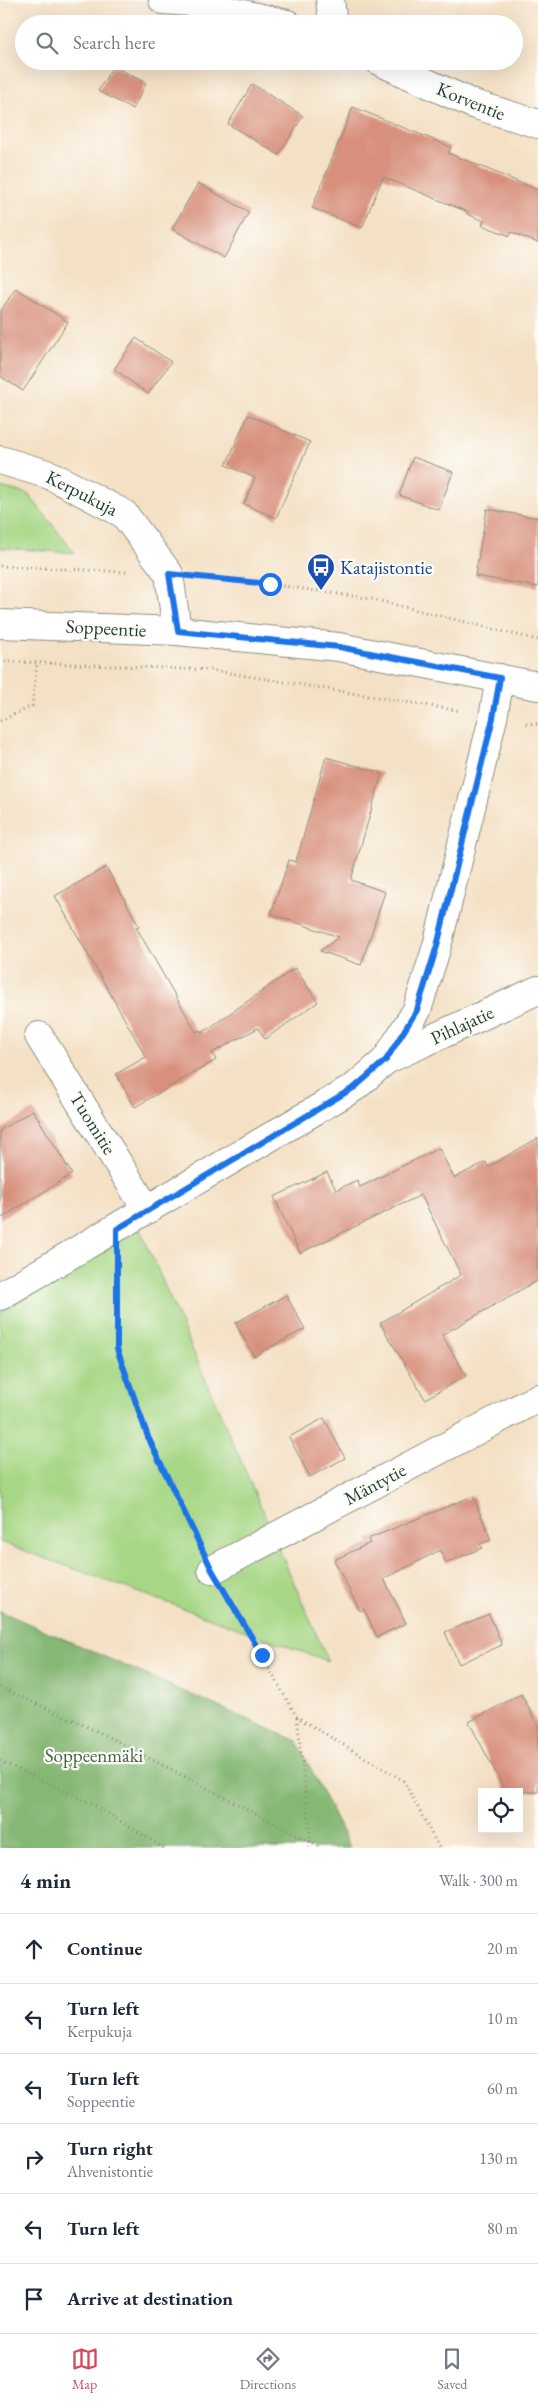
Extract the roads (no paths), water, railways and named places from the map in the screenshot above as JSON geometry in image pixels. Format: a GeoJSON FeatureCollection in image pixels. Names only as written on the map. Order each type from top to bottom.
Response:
{"type":"FeatureCollection","features":[{"type":"Feature","properties":{"kind":"street"},"geometry":{"type":"LineString","coordinates":[[163,0],[190,2],[247,15]]}},
{"type":"Feature","properties":{"kind":"street"},"geometry":{"type":"LineString","coordinates":[[330,0],[332,15]]}},
{"type":"Feature","properties":{"kind":"street","name":"Korventie"},"geometry":{"type":"LineString","coordinates":[[399,70],[473,104],[538,124]]}},
{"type":"Feature","properties":{"kind":"street","name":"Kerpukuja"},"geometry":{"type":"LineString","coordinates":[[0,460],[50,475],[124,514],[169,574],[178,631]]}},
{"type":"Feature","properties":{"kind":"street","name":"Soppeentie"},"geometry":{"type":"LineString","coordinates":[[0,624],[178,631],[339,647],[538,686]]}},
{"type":"Feature","properties":{"kind":"street"},"geometry":{"type":"LineString","coordinates":[[0,1296],[117,1229],[355,1087],[386,1060],[417,1010],[437,946],[493,718],[500,678]]}},
{"type":"Feature","properties":{"kind":"street","name":"Pihlajatie"},"geometry":{"type":"LineString","coordinates":[[386,1060],[538,990]]}},
{"type":"Feature","properties":{"kind":"street","name":"Tuomitie"},"geometry":{"type":"LineString","coordinates":[[39,1036],[147,1210]]}},
{"type":"Feature","properties":{"kind":"street","name":"Mäntytie"},"geometry":{"type":"LineString","coordinates":[[212,1570],[538,1398]]}},
{"type":"Feature","properties":{"kind":"place","name":"Katajistontie"},"geometry":{"type":"Point","coordinates":[321,591]}},
{"type":"Feature","properties":{"kind":"park label","name":"Soppeenmäki"},"geometry":{"type":"Point","coordinates":[94,1755]}}]}
